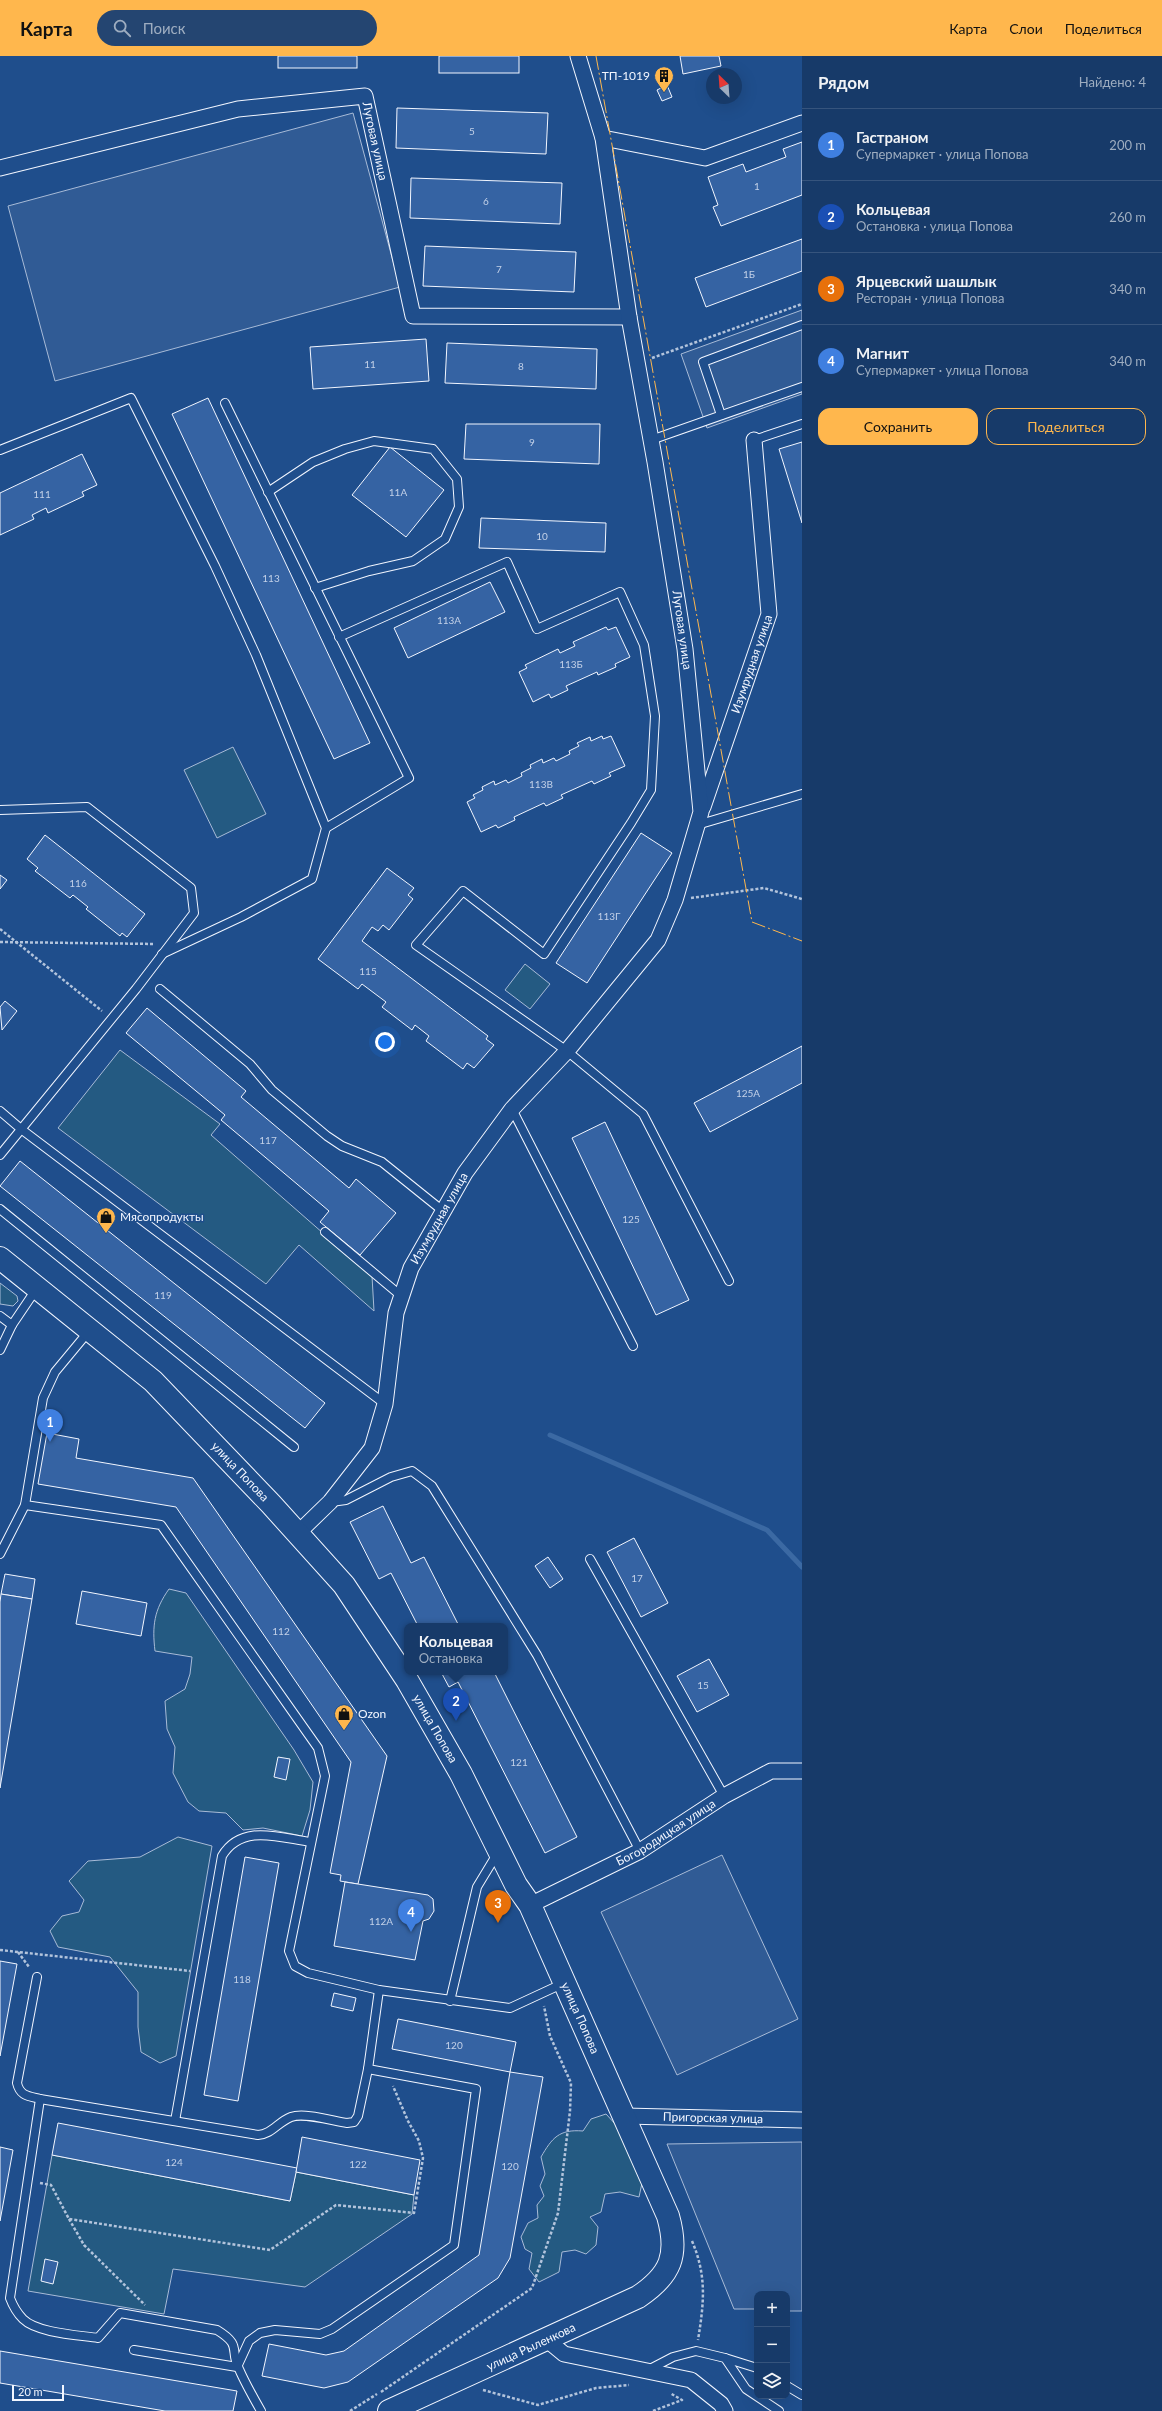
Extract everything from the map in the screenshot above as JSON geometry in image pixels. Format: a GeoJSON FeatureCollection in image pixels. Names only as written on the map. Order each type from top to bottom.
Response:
{"type":"FeatureCollection","features":[{"type":"Feature","properties":{"kind":"street","name":"Луговая улица"},"geometry":{"type":"LineString","coordinates":[[578,56],[603,138],[629,317],[651,440],[685,649],[699,818],[675,900],[658,940]]}},
{"type":"Feature","properties":{"kind":"street","name":"Луговая улица"},"geometry":{"type":"LineString","coordinates":[[0,168],[238,109],[365,96],[413,316],[629,317]]}},
{"type":"Feature","properties":{"kind":"street"},"geometry":{"type":"LineString","coordinates":[[603,138],[705,158],[802,123]]}},
{"type":"Feature","properties":{"kind":"street","name":"Изумрудная улица"},"geometry":{"type":"LineString","coordinates":[[699,818],[769,614],[754,440]]}},
{"type":"Feature","properties":{"kind":"street","name":"Изумрудная улица"},"geometry":{"type":"LineString","coordinates":[[298,1533],[330,1502],[372,1448],[385,1404],[386,1379],[400,1295],[411,1268],[465,1173],[512,1109],[567,1051],[658,940]]}},
{"type":"Feature","properties":{"kind":"street","name":"улица Попова"},"geometry":{"type":"LineString","coordinates":[[0,1258],[91,1329],[154,1381],[298,1533],[344,1585],[407,1680],[461,1774],[516,1885],[530,1905],[668,2216],[674,2236],[673,2253],[667,2272]]}},
{"type":"Feature","properties":{"kind":"street","name":"Богородицкая улица"},"geometry":{"type":"LineString","coordinates":[[530,1905],[640,1851],[724,1796],[771,1771],[802,1770]]}},
{"type":"Feature","properties":{"kind":"street","name":"Пригорская улица"},"geometry":{"type":"LineString","coordinates":[[624,2116],[802,2120]]}},
{"type":"Feature","properties":{"kind":"street","name":"улица Рыленкова"},"geometry":{"type":"LineString","coordinates":[[389,2411],[547,2340],[638,2297],[655,2286],[667,2272]]}},
{"type":"Feature","properties":{"kind":"street"},"geometry":{"type":"LineString","coordinates":[[547,2340],[564,2354],[691,2380],[721,2404],[725,2411]]}},
{"type":"Feature","properties":{"kind":"lane"},"geometry":{"type":"LineString","coordinates":[[721,415],[703,362],[802,325]]}},
{"type":"Feature","properties":{"kind":"lane"},"geometry":{"type":"LineString","coordinates":[[651,440],[802,387]]}},
{"type":"Feature","properties":{"kind":"lane"},"geometry":{"type":"LineString","coordinates":[[0,450],[131,398],[215,566],[256,655],[326,828],[312,879],[241,917],[162,954]]}},
{"type":"Feature","properties":{"kind":"lane"},"geometry":{"type":"LineString","coordinates":[[225,403],[409,778],[326,828]]}},
{"type":"Feature","properties":{"kind":"lane"},"geometry":{"type":"LineString","coordinates":[[754,440],[802,424]]}},
{"type":"Feature","properties":{"kind":"lane"},"geometry":{"type":"LineString","coordinates":[[268,492],[313,462],[345,449],[374,441],[432,449],[457,479],[459,507],[445,539],[413,562],[368,571],[316,588]]}},
{"type":"Feature","properties":{"kind":"lane"},"geometry":{"type":"LineString","coordinates":[[339,637],[507,562],[536,629],[620,592],[644,645],[655,716],[651,790],[631,823],[544,954],[463,891],[416,945],[567,1051],[643,1114],[729,1281]]}},
{"type":"Feature","properties":{"kind":"lane"},"geometry":{"type":"LineString","coordinates":[[699,818],[802,794]]}},
{"type":"Feature","properties":{"kind":"lane"},"geometry":{"type":"LineString","coordinates":[[0,810],[87,807],[191,888],[194,913],[112,1018],[0,1155]]}},
{"type":"Feature","properties":{"kind":"lane"},"geometry":{"type":"LineString","coordinates":[[160,989],[250,1064],[272,1090],[327,1136],[346,1148],[382,1162],[443,1212]]}},
{"type":"Feature","properties":{"kind":"lane"},"geometry":{"type":"LineString","coordinates":[[512,1109],[634,1346]]}},
{"type":"Feature","properties":{"kind":"lane"},"geometry":{"type":"LineString","coordinates":[[0,1111],[21,1129],[385,1404]]}},
{"type":"Feature","properties":{"kind":"lane"},"geometry":{"type":"LineString","coordinates":[[0,1209],[294,1447]]}},
{"type":"Feature","properties":{"kind":"lane"},"geometry":{"type":"LineString","coordinates":[[325,1232],[400,1295]]}},
{"type":"Feature","properties":{"kind":"lane"},"geometry":{"type":"LineString","coordinates":[[0,1350],[12,1325],[37,1287]]}},
{"type":"Feature","properties":{"kind":"lane"},"geometry":{"type":"LineString","coordinates":[[0,1316],[12,1325]]}},
{"type":"Feature","properties":{"kind":"lane"},"geometry":{"type":"LineString","coordinates":[[0,1554],[25,1505],[43,1398],[55,1372],[91,1329]]}},
{"type":"Feature","properties":{"kind":"lane"},"geometry":{"type":"LineString","coordinates":[[330,1502],[346,1500],[391,1477],[412,1472],[432,1486],[537,1655],[640,1851]]}},
{"type":"Feature","properties":{"kind":"lane"},"geometry":{"type":"LineString","coordinates":[[25,1505],[161,1525],[318,1748],[325,1776],[289,1951],[295,1966],[308,1973],[379,1990],[450,2001],[510,2008],[565,1982]]}},
{"type":"Feature","properties":{"kind":"lane"},"geometry":{"type":"LineString","coordinates":[[590,1559],[724,1796]]}},
{"type":"Feature","properties":{"kind":"lane"},"geometry":{"type":"LineString","coordinates":[[176,2121],[222,1856],[228,1845],[239,1838],[254,1834],[311,1842]]}},
{"type":"Feature","properties":{"kind":"lane"},"geometry":{"type":"LineString","coordinates":[[450,2001],[478,1887],[499,1849]]}},
{"type":"Feature","properties":{"kind":"lane"},"geometry":{"type":"LineString","coordinates":[[37,1977],[17,2083],[19,2091],[24,2096],[258,2135],[266,2134],[286,2119],[299,2115],[347,2123],[354,2122],[358,2116],[368,2069],[379,1990]]}},
{"type":"Feature","properties":{"kind":"lane"},"geometry":{"type":"LineString","coordinates":[[237,2367],[249,2341],[260,2333],[275,2330],[320,2334],[332,2329],[454,2245],[476,2089],[368,2069]]}},
{"type":"Feature","properties":{"kind":"lane"},"geometry":{"type":"LineString","coordinates":[[40,2099],[10,2298],[16,2311],[24,2321],[36,2327],[98,2338],[120,2313],[217,2330],[228,2337],[235,2349],[237,2367],[261,2411]]}},
{"type":"Feature","properties":{"kind":"lane"},"geometry":{"type":"LineString","coordinates":[[134,2350],[237,2367]]}},
{"type":"Feature","properties":{"kind":"lane"},"geometry":{"type":"LineString","coordinates":[[646,2371],[673,2357],[696,2351],[754,2367]]}},
{"type":"Feature","properties":{"kind":"lane"},"geometry":{"type":"LineString","coordinates":[[725,2358],[746,2389],[779,2411]]}},
{"type":"Feature","properties":{"kind":"lane"},"geometry":{"type":"LineString","coordinates":[[790,2388],[802,2395]]}},
{"type":"Feature","properties":{"kind":"path"},"geometry":{"type":"LineString","coordinates":[[637,363],[802,304]]}},
{"type":"Feature","properties":{"kind":"path"},"geometry":{"type":"LineString","coordinates":[[675,900],[764,888],[802,899]]}},
{"type":"Feature","properties":{"kind":"path"},"geometry":{"type":"LineString","coordinates":[[0,929],[112,1018]]}},
{"type":"Feature","properties":{"kind":"path"},"geometry":{"type":"LineString","coordinates":[[0,942],[170,944]]}},
{"type":"Feature","properties":{"kind":"path"},"geometry":{"type":"LineString","coordinates":[[0,1950],[202,1972]]}},
{"type":"Feature","properties":{"kind":"path"},"geometry":{"type":"LineString","coordinates":[[17,1952],[37,1977]]}},
{"type":"Feature","properties":{"kind":"path"},"geometry":{"type":"LineString","coordinates":[[350,2411],[397,2382],[532,2288],[558,2213],[570,2111],[571,2083],[550,2036],[541,1994]]}},
{"type":"Feature","properties":{"kind":"path"},"geometry":{"type":"LineString","coordinates":[[69,2219],[270,2250],[336,2205],[414,2213],[423,2158],[419,2141],[397,2094],[391,2082],[382,2072]]}},
{"type":"Feature","properties":{"kind":"path"},"geometry":{"type":"LineString","coordinates":[[28,2181],[51,2185],[84,2245],[161,2320]]}},
{"type":"Feature","properties":{"kind":"path"},"geometry":{"type":"LineString","coordinates":[[478,2389],[538,2405],[596,2388],[631,2384]]}},
{"type":"Feature","properties":{"kind":"path"},"geometry":{"type":"LineString","coordinates":[[653,2411],[682,2400],[664,2390]]}},
{"type":"Feature","properties":{"kind":"shaded area"},"geometry":{"type":"Polygon","coordinates":[[[353,113],[400,287],[55,381],[8,206],[353,113]]]}},
{"type":"Feature","properties":{"kind":"shaded area"},"geometry":{"type":"Polygon","coordinates":[[[802,310],[802,394],[707,428],[681,354],[802,310]]]}},
{"type":"Feature","properties":{"kind":"shaded area"},"geometry":{"type":"Polygon","coordinates":[[[233,747],[266,814],[217,838],[184,770],[233,747]]]}},
{"type":"Feature","properties":{"kind":"shaded area"},"geometry":{"type":"Polygon","coordinates":[[[525,964],[550,984],[530,1009],[505,990],[525,964]]]}},
{"type":"Feature","properties":{"kind":"shaded area"},"geometry":{"type":"Polygon","coordinates":[[[120,1050],[220,1124],[211,1135],[372,1276],[374,1311],[299,1245],[266,1284],[58,1128],[120,1050]]]}},
{"type":"Feature","properties":{"kind":"shaded area"},"geometry":{"type":"Polygon","coordinates":[[[0,1283],[17,1296],[18,1301],[13,1306],[0,1304],[0,1283]]]}},
{"type":"Feature","properties":{"kind":"shaded area"},"geometry":{"type":"Polygon","coordinates":[[[169,1589],[186,1593],[294,1750],[313,1782],[310,1810],[302,1836],[263,1828],[243,1830],[226,1813],[199,1811],[188,1802],[173,1773],[175,1747],[167,1729],[165,1701],[185,1689],[190,1674],[192,1657],[155,1651],[154,1642],[155,1618],[160,1604],[169,1589]]]}},
{"type":"Feature","properties":{"kind":"shaded area"},"geometry":{"type":"Polygon","coordinates":[[[178,1837],[212,1846],[176,2056],[160,2063],[141,2052],[138,2027],[138,1992],[110,1957],[58,1947],[50,1931],[62,1916],[79,1912],[84,1900],[69,1881],[88,1861],[140,1857],[178,1837]]]}},
{"type":"Feature","properties":{"kind":"shaded area"},"geometry":{"type":"Polygon","coordinates":[[[722,1855],[798,2019],[677,2075],[601,1912],[722,1855]]]}},
{"type":"Feature","properties":{"kind":"shaded area"},"geometry":{"type":"Polygon","coordinates":[[[606,2114],[617,2126],[642,2183],[639,2197],[620,2192],[605,2194],[601,2212],[590,2217],[598,2227],[596,2245],[586,2254],[575,2250],[562,2252],[559,2272],[539,2282],[529,2269],[532,2253],[525,2249],[521,2237],[528,2223],[538,2218],[537,2205],[544,2196],[540,2186],[545,2174],[541,2157],[557,2136],[562,2133],[583,2131],[591,2119],[606,2114]]]}},
{"type":"Feature","properties":{"kind":"shaded area"},"geometry":{"type":"Polygon","coordinates":[[[802,2142],[802,2311],[790,2311],[790,2291],[754,2291],[754,2309],[734,2309],[667,2144],[802,2142]]]}},
{"type":"Feature","properties":{"kind":"shaded area"},"geometry":{"type":"Polygon","coordinates":[[[52,2155],[290,2201],[296,2172],[414,2195],[412,2214],[305,2287],[173,2269],[164,2314],[28,2291],[52,2155]]]}},
{"type":"Feature","properties":{"kind":"building"},"geometry":{"type":"Polygon","coordinates":[[[278,56],[357,56],[357,68],[278,68],[278,56]]]}},
{"type":"Feature","properties":{"kind":"building"},"geometry":{"type":"Polygon","coordinates":[[[439,56],[519,56],[519,73],[439,73],[439,56]]]}},
{"type":"Feature","properties":{"kind":"building"},"geometry":{"type":"Polygon","coordinates":[[[680,56],[719,56],[721,66],[683,74],[680,56]]]}},
{"type":"Feature","properties":{"kind":"building","name":"ТП-1019"},"geometry":{"type":"Polygon","coordinates":[[[667,85],[672,97],[662,101],[657,90],[667,85]]]}},
{"type":"Feature","properties":{"kind":"building"},"geometry":{"type":"Polygon","coordinates":[[[397,108],[548,113],[546,154],[396,148],[397,108]]]}},
{"type":"Feature","properties":{"kind":"building"},"geometry":{"type":"Polygon","coordinates":[[[802,142],[802,195],[721,226],[713,207],[718,205],[708,177],[743,164],[746,172],[786,157],[783,149],[802,142]]]}},
{"type":"Feature","properties":{"kind":"building"},"geometry":{"type":"Polygon","coordinates":[[[411,178],[562,183],[560,224],[410,218],[411,178]]]}},
{"type":"Feature","properties":{"kind":"building"},"geometry":{"type":"Polygon","coordinates":[[[802,239],[802,271],[706,307],[695,278],[802,239]]]}},
{"type":"Feature","properties":{"kind":"building"},"geometry":{"type":"Polygon","coordinates":[[[425,246],[576,252],[574,292],[423,286],[425,246]]]}},
{"type":"Feature","properties":{"kind":"building"},"geometry":{"type":"Polygon","coordinates":[[[426,339],[429,381],[313,389],[310,347],[426,339]]]}},
{"type":"Feature","properties":{"kind":"building"},"geometry":{"type":"Polygon","coordinates":[[[447,343],[597,349],[596,389],[445,383],[447,343]]]}},
{"type":"Feature","properties":{"kind":"building"},"geometry":{"type":"Polygon","coordinates":[[[208,398],[370,743],[334,759],[172,414],[208,398]]]}},
{"type":"Feature","properties":{"kind":"building"},"geometry":{"type":"Polygon","coordinates":[[[466,424],[600,424],[599,464],[464,459],[466,424]]]}},
{"type":"Feature","properties":{"kind":"building"},"geometry":{"type":"Polygon","coordinates":[[[802,442],[802,523],[779,449],[802,442]]]}},
{"type":"Feature","properties":{"kind":"building"},"geometry":{"type":"Polygon","coordinates":[[[390,447],[444,490],[406,537],[352,495],[390,447]]]}},
{"type":"Feature","properties":{"kind":"building"},"geometry":{"type":"Polygon","coordinates":[[[82,454],[97,485],[82,492],[84,496],[48,513],[46,508],[32,515],[34,519],[0,535],[0,493],[82,454]]]}},
{"type":"Feature","properties":{"kind":"building"},"geometry":{"type":"Polygon","coordinates":[[[481,518],[606,523],[605,552],[479,548],[481,518]]]}},
{"type":"Feature","properties":{"kind":"building"},"geometry":{"type":"Polygon","coordinates":[[[490,582],[505,612],[408,658],[394,628],[490,582]]]}},
{"type":"Feature","properties":{"kind":"building"},"geometry":{"type":"Polygon","coordinates":[[[606,627],[608,630],[616,627],[630,657],[615,664],[616,667],[598,675],[597,672],[566,686],[568,690],[551,698],[549,694],[533,702],[519,672],[527,668],[525,665],[558,649],[560,653],[575,646],[573,642],[606,627]]]}},
{"type":"Feature","properties":{"kind":"building"},"geometry":{"type":"Polygon","coordinates":[[[602,736],[603,739],[611,736],[625,766],[609,773],[611,776],[594,784],[592,781],[561,795],[563,798],[546,806],[544,803],[514,817],[515,820],[498,828],[496,825],[481,832],[467,802],[475,798],[473,795],[483,790],[482,787],[494,781],[495,785],[506,780],[508,783],[522,776],[521,773],[531,768],[530,765],[542,759],[543,763],[554,758],[556,761],[570,754],[569,751],[579,746],[577,743],[590,737],[591,741],[602,736]]]}},
{"type":"Feature","properties":{"kind":"building"},"geometry":{"type":"Polygon","coordinates":[[[641,833],[672,853],[587,983],[556,963],[641,833]]]}},
{"type":"Feature","properties":{"kind":"building"},"geometry":{"type":"Polygon","coordinates":[[[45,835],[145,914],[127,937],[122,933],[120,936],[86,909],[88,907],[73,895],[70,898],[35,871],[38,868],[27,859],[45,835]]]}},
{"type":"Feature","properties":{"kind":"building"},"geometry":{"type":"Polygon","coordinates":[[[387,868],[414,888],[408,895],[413,899],[389,930],[383,925],[378,931],[372,927],[362,941],[488,1036],[486,1039],[494,1045],[474,1068],[467,1063],[463,1069],[426,1041],[429,1036],[415,1025],[412,1030],[382,1007],[386,1002],[362,984],[358,989],[318,959],[387,868]]]}},
{"type":"Feature","properties":{"kind":"building"},"geometry":{"type":"Polygon","coordinates":[[[0,875],[7,880],[0,889],[0,875]]]}},
{"type":"Feature","properties":{"kind":"building"},"geometry":{"type":"Polygon","coordinates":[[[5,1001],[17,1011],[2,1030],[0,1007],[5,1001]]]}},
{"type":"Feature","properties":{"kind":"building"},"geometry":{"type":"Polygon","coordinates":[[[147,1008],[246,1091],[241,1097],[349,1188],[356,1179],[396,1213],[360,1255],[320,1222],[329,1211],[221,1120],[225,1115],[126,1033],[147,1008]]]}},
{"type":"Feature","properties":{"kind":"building"},"geometry":{"type":"Polygon","coordinates":[[[802,1046],[802,1083],[710,1132],[694,1103],[802,1046]]]}},
{"type":"Feature","properties":{"kind":"building"},"geometry":{"type":"Polygon","coordinates":[[[605,1122],[689,1300],[656,1315],[572,1138],[605,1122]]]}},
{"type":"Feature","properties":{"kind":"building"},"geometry":{"type":"Polygon","coordinates":[[[20,1161],[325,1403],[305,1428],[0,1186],[20,1161]]]}},
{"type":"Feature","properties":{"kind":"building"},"geometry":{"type":"Polygon","coordinates":[[[47,1433],[79,1439],[76,1458],[193,1478],[387,1756],[358,1884],[340,1881],[341,1875],[330,1873],[351,1762],[176,1507],[38,1484],[47,1433]]]}},
{"type":"Feature","properties":{"kind":"building"},"geometry":{"type":"Polygon","coordinates":[[[383,1506],[411,1563],[424,1557],[457,1623],[416,1623],[391,1573],[379,1579],[350,1522],[383,1506]]]}},
{"type":"Feature","properties":{"kind":"building"},"geometry":{"type":"Polygon","coordinates":[[[634,1538],[668,1603],[641,1617],[607,1552],[634,1538]]]}},
{"type":"Feature","properties":{"kind":"building"},"geometry":{"type":"Polygon","coordinates":[[[548,1557],[563,1579],[550,1588],[535,1566],[548,1557]]]}},
{"type":"Feature","properties":{"kind":"building"},"geometry":{"type":"Polygon","coordinates":[[[5,1574],[35,1579],[32,1599],[1,1594],[5,1574]]]}},
{"type":"Feature","properties":{"kind":"building"},"geometry":{"type":"Polygon","coordinates":[[[82,1591],[147,1603],[141,1636],[76,1624],[82,1591]]]}},
{"type":"Feature","properties":{"kind":"building"},"geometry":{"type":"Polygon","coordinates":[[[1,1594],[32,1599],[0,1788],[0,1602],[1,1594]]]}},
{"type":"Feature","properties":{"kind":"building"},"geometry":{"type":"Polygon","coordinates":[[[709,1659],[729,1695],[697,1712],[677,1676],[709,1659]]]}},
{"type":"Feature","properties":{"kind":"building"},"geometry":{"type":"Polygon","coordinates":[[[443,1675],[496,1675],[577,1837],[545,1853],[458,1682],[449,1687],[443,1675]]]}},
{"type":"Feature","properties":{"kind":"building"},"geometry":{"type":"Polygon","coordinates":[[[278,1757],[290,1759],[286,1780],[274,1777],[278,1757]]]}},
{"type":"Feature","properties":{"kind":"building"},"geometry":{"type":"Polygon","coordinates":[[[245,1857],[279,1863],[238,2101],[204,2095],[245,1857]]]}},
{"type":"Feature","properties":{"kind":"building"},"geometry":{"type":"Polygon","coordinates":[[[345,1882],[428,1895],[433,1899],[434,1911],[429,1919],[423,1921],[415,1960],[334,1946],[345,1882]]]}},
{"type":"Feature","properties":{"kind":"building"},"geometry":{"type":"Polygon","coordinates":[[[0,1961],[17,1964],[0,2056],[0,1961]]]}},
{"type":"Feature","properties":{"kind":"building"},"geometry":{"type":"Polygon","coordinates":[[[334,1993],[356,1998],[353,2011],[331,2006],[334,1993]]]}},
{"type":"Feature","properties":{"kind":"building"},"geometry":{"type":"Polygon","coordinates":[[[398,2019],[516,2042],[510,2072],[392,2049],[398,2019]]]}},
{"type":"Feature","properties":{"kind":"building"},"geometry":{"type":"Polygon","coordinates":[[[510,2072],[543,2077],[510,2258],[498,2278],[348,2382],[324,2388],[262,2376],[269,2344],[326,2355],[344,2351],[479,2255],[510,2072]]]}},
{"type":"Feature","properties":{"kind":"building"},"geometry":{"type":"Polygon","coordinates":[[[58,2123],[297,2168],[290,2201],[52,2155],[58,2123]]]}},
{"type":"Feature","properties":{"kind":"building"},"geometry":{"type":"Polygon","coordinates":[[[302,2137],[420,2160],[414,2195],[296,2172],[302,2137]]]}},
{"type":"Feature","properties":{"kind":"building"},"geometry":{"type":"Polygon","coordinates":[[[0,2147],[13,2150],[0,2221],[0,2147]]]}},
{"type":"Feature","properties":{"kind":"building"},"geometry":{"type":"Polygon","coordinates":[[[45,2259],[58,2262],[53,2284],[41,2281],[45,2259]]]}},
{"type":"Feature","properties":{"kind":"building"},"geometry":{"type":"Polygon","coordinates":[[[0,2351],[237,2391],[233,2411],[165,2411],[0,2383],[0,2351]]]}},
{"type":"Feature","properties":{"kind":"waterway"},"geometry":{"type":"LineString","coordinates":[[550,1435],[767,1530],[802,1567]]}},
{"type":"Feature","properties":{"kind":"power"},"geometry":{"type":"LineString","coordinates":[[596,56],[752,922],[802,941]]}},
{"type":"Feature","properties":{"kind":"place","name":"ТП-1019"},"geometry":{"type":"Point","coordinates":[664,93]}},
{"type":"Feature","properties":{"kind":"place","name":"Мясопродукты"},"geometry":{"type":"Point","coordinates":[106,1234]}},
{"type":"Feature","properties":{"kind":"place","name":"Гастраном"},"geometry":{"type":"Point","coordinates":[50,1442]}},
{"type":"Feature","properties":{"kind":"place","name":"Кольцевая"},"geometry":{"type":"Point","coordinates":[456,1721]}},
{"type":"Feature","properties":{"kind":"place","name":"Ozon"},"geometry":{"type":"Point","coordinates":[344,1731]}},
{"type":"Feature","properties":{"kind":"place","name":"Ярцевский шашлык"},"geometry":{"type":"Point","coordinates":[498,1923]}},
{"type":"Feature","properties":{"kind":"place","name":"Магнит"},"geometry":{"type":"Point","coordinates":[411,1932]}}]}
